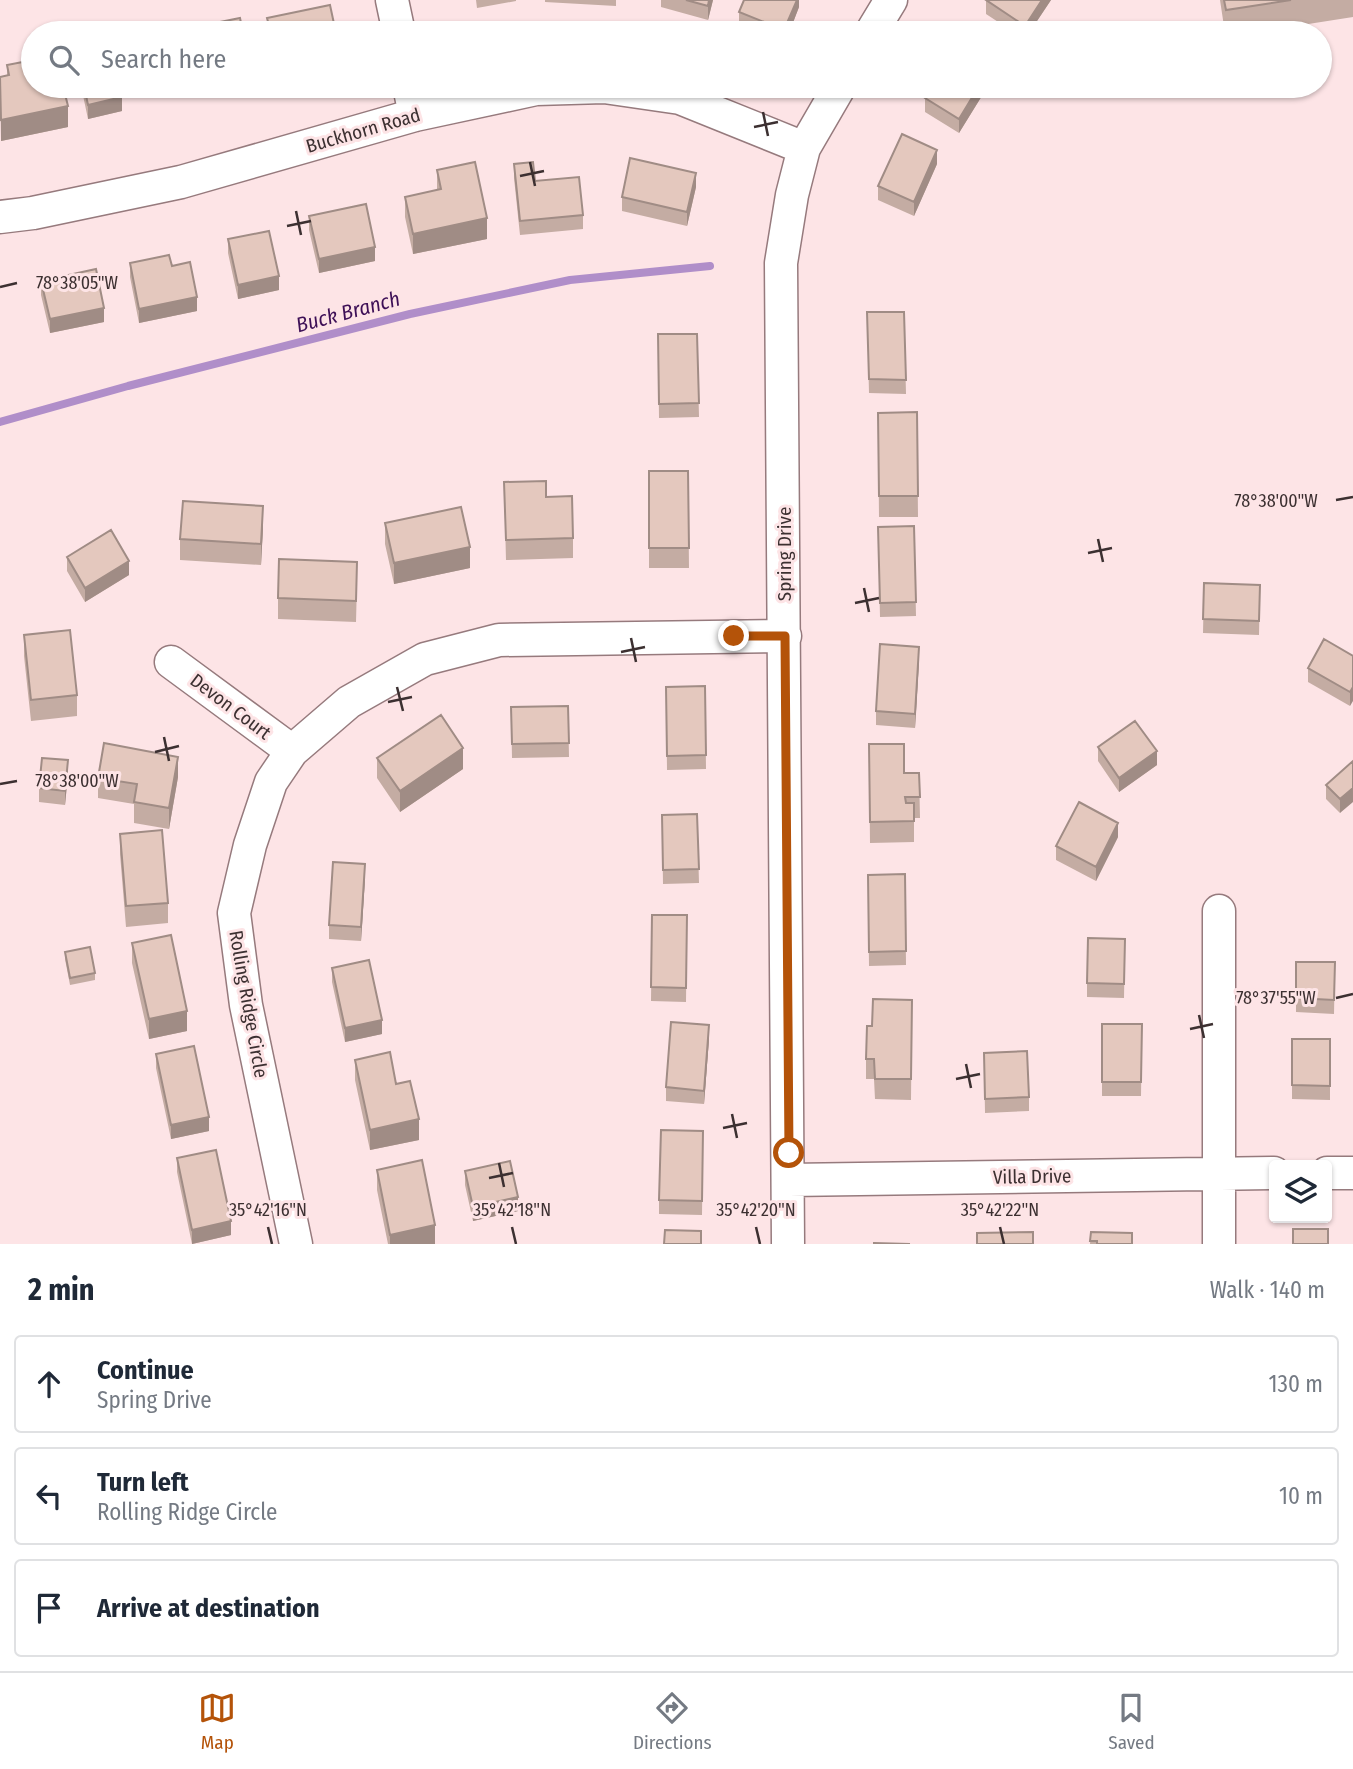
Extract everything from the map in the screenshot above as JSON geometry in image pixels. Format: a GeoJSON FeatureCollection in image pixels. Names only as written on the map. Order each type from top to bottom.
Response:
{"type":"FeatureCollection","features":[{"type":"Feature","properties":{"kind":"street"},"geometry":{"type":"LineString","coordinates":[[392,0],[396,21]]}},
{"type":"Feature","properties":{"kind":"street"},"geometry":{"type":"LineString","coordinates":[[878,21],[891,0]]}},
{"type":"Feature","properties":{"kind":"street","name":"Buckhorn Road"},"geometry":{"type":"LineString","coordinates":[[0,217],[33,213],[181,182],[412,100],[435,98]]}},
{"type":"Feature","properties":{"kind":"street","name":"Buckhorn Road"},"geometry":{"type":"LineString","coordinates":[[680,98],[804,148]]}},
{"type":"Feature","properties":{"kind":"street","name":"Spring Drive"},"geometry":{"type":"LineString","coordinates":[[788,1244],[781,264],[792,195],[804,148],[833,98]]}},
{"type":"Feature","properties":{"kind":"street","name":"Rolling Ridge Circle"},"geometry":{"type":"LineString","coordinates":[[296,1244],[246,1005],[234,912],[250,845],[271,782],[292,751],[349,702],[425,659],[499,640],[785,636]]}},
{"type":"Feature","properties":{"kind":"street","name":"Devon Court"},"geometry":{"type":"LineString","coordinates":[[171,662],[292,751]]}},
{"type":"Feature","properties":{"kind":"street"},"geometry":{"type":"LineString","coordinates":[[1219,911],[1219,1244]]}},
{"type":"Feature","properties":{"kind":"street","name":"Villa Drive"},"geometry":{"type":"LineString","coordinates":[[789,1180],[1269,1173]]}},
{"type":"Feature","properties":{"kind":"street"},"geometry":{"type":"LineString","coordinates":[[1332,1173],[1353,1173]]}},
{"type":"Feature","properties":{"kind":"building"},"geometry":{"type":"Polygon","coordinates":[[[686,0],[709,0],[708,6],[686,0]]]}},
{"type":"Feature","properties":{"kind":"building"},"geometry":{"type":"Polygon","coordinates":[[[744,0],[797,0],[788,21],[762,21],[739,12],[744,0]]]}},
{"type":"Feature","properties":{"kind":"building"},"geometry":{"type":"Polygon","coordinates":[[[986,0],[1042,0],[1028,21],[1018,21],[986,0]]]}},
{"type":"Feature","properties":{"kind":"building"},"geometry":{"type":"Polygon","coordinates":[[[1224,0],[1291,0],[1226,10],[1224,0]]]}},
{"type":"Feature","properties":{"kind":"building"},"geometry":{"type":"Polygon","coordinates":[[[330,5],[333,21],[268,21],[267,18],[330,5]]]}},
{"type":"Feature","properties":{"kind":"building"},"geometry":{"type":"Polygon","coordinates":[[[21,62],[21,98],[66,98],[68,106],[1,120],[0,77],[9,75],[7,65],[21,62]]]}},
{"type":"Feature","properties":{"kind":"building"},"geometry":{"type":"Polygon","coordinates":[[[87,98],[118,98],[88,105],[87,98]]]}},
{"type":"Feature","properties":{"kind":"building"},"geometry":{"type":"Polygon","coordinates":[[[925,98],[972,98],[959,119],[925,98]]]}},
{"type":"Feature","properties":{"kind":"building"},"geometry":{"type":"Polygon","coordinates":[[[902,134],[937,150],[914,202],[878,186],[902,134]]]}},
{"type":"Feature","properties":{"kind":"building"},"geometry":{"type":"Polygon","coordinates":[[[630,158],[696,173],[687,212],[622,197],[630,158]]]}},
{"type":"Feature","properties":{"kind":"building"},"geometry":{"type":"Polygon","coordinates":[[[475,162],[487,218],[413,234],[405,197],[441,189],[437,170],[475,162]]]}},
{"type":"Feature","properties":{"kind":"building"},"geometry":{"type":"Polygon","coordinates":[[[533,162],[535,181],[579,177],[583,215],[520,221],[514,164],[533,162]]]}},
{"type":"Feature","properties":{"kind":"building"},"geometry":{"type":"Polygon","coordinates":[[[366,204],[375,247],[319,259],[309,216],[366,204]]]}},
{"type":"Feature","properties":{"kind":"building"},"geometry":{"type":"Polygon","coordinates":[[[269,231],[279,276],[238,285],[228,239],[269,231]]]}},
{"type":"Feature","properties":{"kind":"building"},"geometry":{"type":"Polygon","coordinates":[[[169,255],[172,266],[190,262],[197,297],[139,309],[130,263],[169,255]]]}},
{"type":"Feature","properties":{"kind":"building"},"geometry":{"type":"Polygon","coordinates":[[[96,269],[104,308],[50,319],[41,281],[96,269]]]}},
{"type":"Feature","properties":{"kind":"building"},"geometry":{"type":"Polygon","coordinates":[[[867,312],[904,312],[906,380],[869,379],[867,312]]]}},
{"type":"Feature","properties":{"kind":"building"},"geometry":{"type":"Polygon","coordinates":[[[658,334],[697,334],[699,403],[659,404],[658,334]]]}},
{"type":"Feature","properties":{"kind":"building"},"geometry":{"type":"Polygon","coordinates":[[[917,412],[918,496],[879,496],[878,413],[917,412]]]}},
{"type":"Feature","properties":{"kind":"building"},"geometry":{"type":"Polygon","coordinates":[[[649,471],[688,471],[689,548],[649,548],[649,471]]]}},
{"type":"Feature","properties":{"kind":"building"},"geometry":{"type":"Polygon","coordinates":[[[546,481],[546,497],[572,496],[573,538],[506,540],[504,482],[546,481]]]}},
{"type":"Feature","properties":{"kind":"building"},"geometry":{"type":"Polygon","coordinates":[[[183,501],[263,506],[261,544],[180,539],[183,501]]]}},
{"type":"Feature","properties":{"kind":"building"},"geometry":{"type":"Polygon","coordinates":[[[461,507],[470,547],[394,563],[385,523],[461,507]]]}},
{"type":"Feature","properties":{"kind":"building"},"geometry":{"type":"Polygon","coordinates":[[[914,526],[916,602],[880,603],[878,527],[914,526]]]}},
{"type":"Feature","properties":{"kind":"building"},"geometry":{"type":"Polygon","coordinates":[[[111,530],[129,561],[85,588],[67,557],[111,530]]]}},
{"type":"Feature","properties":{"kind":"building"},"geometry":{"type":"Polygon","coordinates":[[[279,559],[357,562],[356,601],[278,598],[279,559]]]}},
{"type":"Feature","properties":{"kind":"building"},"geometry":{"type":"Polygon","coordinates":[[[1204,583],[1260,585],[1259,621],[1203,619],[1204,583]]]}},
{"type":"Feature","properties":{"kind":"building"},"geometry":{"type":"Polygon","coordinates":[[[70,630],[77,695],[31,700],[24,635],[70,630]]]}},
{"type":"Feature","properties":{"kind":"building"},"geometry":{"type":"Polygon","coordinates":[[[1324,639],[1353,656],[1353,687],[1350,692],[1308,668],[1324,639]]]}},
{"type":"Feature","properties":{"kind":"building"},"geometry":{"type":"Polygon","coordinates":[[[880,644],[919,647],[915,714],[876,711],[880,644]]]}},
{"type":"Feature","properties":{"kind":"building"},"geometry":{"type":"Polygon","coordinates":[[[705,686],[706,755],[667,756],[666,687],[705,686]]]}},
{"type":"Feature","properties":{"kind":"building"},"geometry":{"type":"Polygon","coordinates":[[[568,706],[569,743],[512,744],[511,707],[568,706]]]}},
{"type":"Feature","properties":{"kind":"building"},"geometry":{"type":"Polygon","coordinates":[[[441,715],[463,748],[400,791],[377,758],[441,715]]]}},
{"type":"Feature","properties":{"kind":"building"},"geometry":{"type":"Polygon","coordinates":[[[1135,721],[1157,751],[1119,778],[1098,747],[1135,721]]]}},
{"type":"Feature","properties":{"kind":"building"},"geometry":{"type":"Polygon","coordinates":[[[104,743],[178,757],[169,808],[134,802],[137,784],[98,778],[104,743]]]}},
{"type":"Feature","properties":{"kind":"building"},"geometry":{"type":"Polygon","coordinates":[[[869,744],[904,744],[904,773],[919,773],[920,797],[905,797],[906,803],[914,803],[914,821],[870,822],[869,744]]]}},
{"type":"Feature","properties":{"kind":"building"},"geometry":{"type":"Polygon","coordinates":[[[42,758],[68,760],[65,791],[39,788],[42,758]]]}},
{"type":"Feature","properties":{"kind":"building"},"geometry":{"type":"Polygon","coordinates":[[[1353,761],[1353,788],[1340,799],[1326,785],[1353,761]]]}},
{"type":"Feature","properties":{"kind":"building"},"geometry":{"type":"Polygon","coordinates":[[[1079,802],[1118,823],[1096,867],[1056,846],[1079,802]]]}},
{"type":"Feature","properties":{"kind":"building"},"geometry":{"type":"Polygon","coordinates":[[[697,814],[699,869],[663,870],[662,815],[697,814]]]}},
{"type":"Feature","properties":{"kind":"building"},"geometry":{"type":"Polygon","coordinates":[[[162,830],[168,903],[126,906],[120,834],[162,830]]]}},
{"type":"Feature","properties":{"kind":"building"},"geometry":{"type":"Polygon","coordinates":[[[333,862],[365,864],[361,927],[329,925],[333,862]]]}},
{"type":"Feature","properties":{"kind":"building"},"geometry":{"type":"Polygon","coordinates":[[[905,874],[906,951],[869,952],[868,875],[905,874]]]}},
{"type":"Feature","properties":{"kind":"building"},"geometry":{"type":"Polygon","coordinates":[[[652,915],[687,915],[686,988],[651,987],[652,915]]]}},
{"type":"Feature","properties":{"kind":"building"},"geometry":{"type":"Polygon","coordinates":[[[171,935],[187,1011],[149,1019],[132,943],[171,935]]]}},
{"type":"Feature","properties":{"kind":"building"},"geometry":{"type":"Polygon","coordinates":[[[1088,938],[1125,939],[1124,984],[1087,983],[1088,938]]]}},
{"type":"Feature","properties":{"kind":"building"},"geometry":{"type":"Polygon","coordinates":[[[90,947],[95,973],[70,978],[65,952],[90,947]]]}},
{"type":"Feature","properties":{"kind":"building"},"geometry":{"type":"Polygon","coordinates":[[[369,960],[382,1020],[345,1028],[332,968],[369,960]]]}},
{"type":"Feature","properties":{"kind":"building"},"geometry":{"type":"Polygon","coordinates":[[[1296,962],[1335,962],[1334,1000],[1296,998],[1296,962]]]}},
{"type":"Feature","properties":{"kind":"building"},"geometry":{"type":"Polygon","coordinates":[[[873,999],[912,1000],[911,1079],[875,1079],[874,1059],[866,1059],[867,1026],[872,1026],[873,999]]]}},
{"type":"Feature","properties":{"kind":"building"},"geometry":{"type":"Polygon","coordinates":[[[671,1022],[709,1025],[704,1091],[666,1087],[671,1022]]]}},
{"type":"Feature","properties":{"kind":"building"},"geometry":{"type":"Polygon","coordinates":[[[1102,1024],[1142,1024],[1141,1082],[1102,1082],[1102,1024]]]}},
{"type":"Feature","properties":{"kind":"building"},"geometry":{"type":"Polygon","coordinates":[[[1292,1039],[1330,1039],[1330,1086],[1292,1085],[1292,1039]]]}},
{"type":"Feature","properties":{"kind":"building"},"geometry":{"type":"Polygon","coordinates":[[[194,1046],[209,1117],[171,1125],[156,1054],[194,1046]]]}},
{"type":"Feature","properties":{"kind":"building"},"geometry":{"type":"Polygon","coordinates":[[[1027,1051],[1029,1097],[985,1099],[984,1053],[1027,1051]]]}},
{"type":"Feature","properties":{"kind":"building"},"geometry":{"type":"Polygon","coordinates":[[[390,1052],[396,1084],[410,1081],[419,1119],[370,1130],[355,1060],[390,1052]]]}},
{"type":"Feature","properties":{"kind":"building"},"geometry":{"type":"Polygon","coordinates":[[[661,1130],[703,1131],[702,1201],[659,1200],[661,1130]]]}},
{"type":"Feature","properties":{"kind":"building"},"geometry":{"type":"Polygon","coordinates":[[[216,1150],[231,1221],[192,1230],[177,1158],[216,1150]]]}},
{"type":"Feature","properties":{"kind":"building"},"geometry":{"type":"Polygon","coordinates":[[[422,1160],[435,1225],[390,1235],[377,1170],[422,1160]]]}},
{"type":"Feature","properties":{"kind":"building"},"geometry":{"type":"Polygon","coordinates":[[[510,1161],[518,1197],[473,1207],[465,1171],[510,1161]]]}},
{"type":"Feature","properties":{"kind":"building"},"geometry":{"type":"Polygon","coordinates":[[[1293,1229],[1328,1229],[1328,1244],[1293,1244],[1293,1229]]]}},
{"type":"Feature","properties":{"kind":"building"},"geometry":{"type":"Polygon","coordinates":[[[665,1230],[701,1231],[701,1244],[664,1244],[665,1230]]]}},
{"type":"Feature","properties":{"kind":"building"},"geometry":{"type":"Polygon","coordinates":[[[1033,1232],[1033,1244],[977,1244],[977,1233],[1033,1232]]]}},
{"type":"Feature","properties":{"kind":"building"},"geometry":{"type":"Polygon","coordinates":[[[1091,1232],[1132,1233],[1132,1244],[1097,1244],[1097,1241],[1090,1241],[1091,1232]]]}},
{"type":"Feature","properties":{"kind":"waterway","name":"Buck Branch"},"geometry":{"type":"LineString","coordinates":[[0,422],[128,386],[410,314],[570,280],[710,266]]}},
{"type":"Feature","properties":{"kind":"route"},"geometry":{"type":"LineString","coordinates":[[734,636],[785,636],[789,1153]]}}]}
